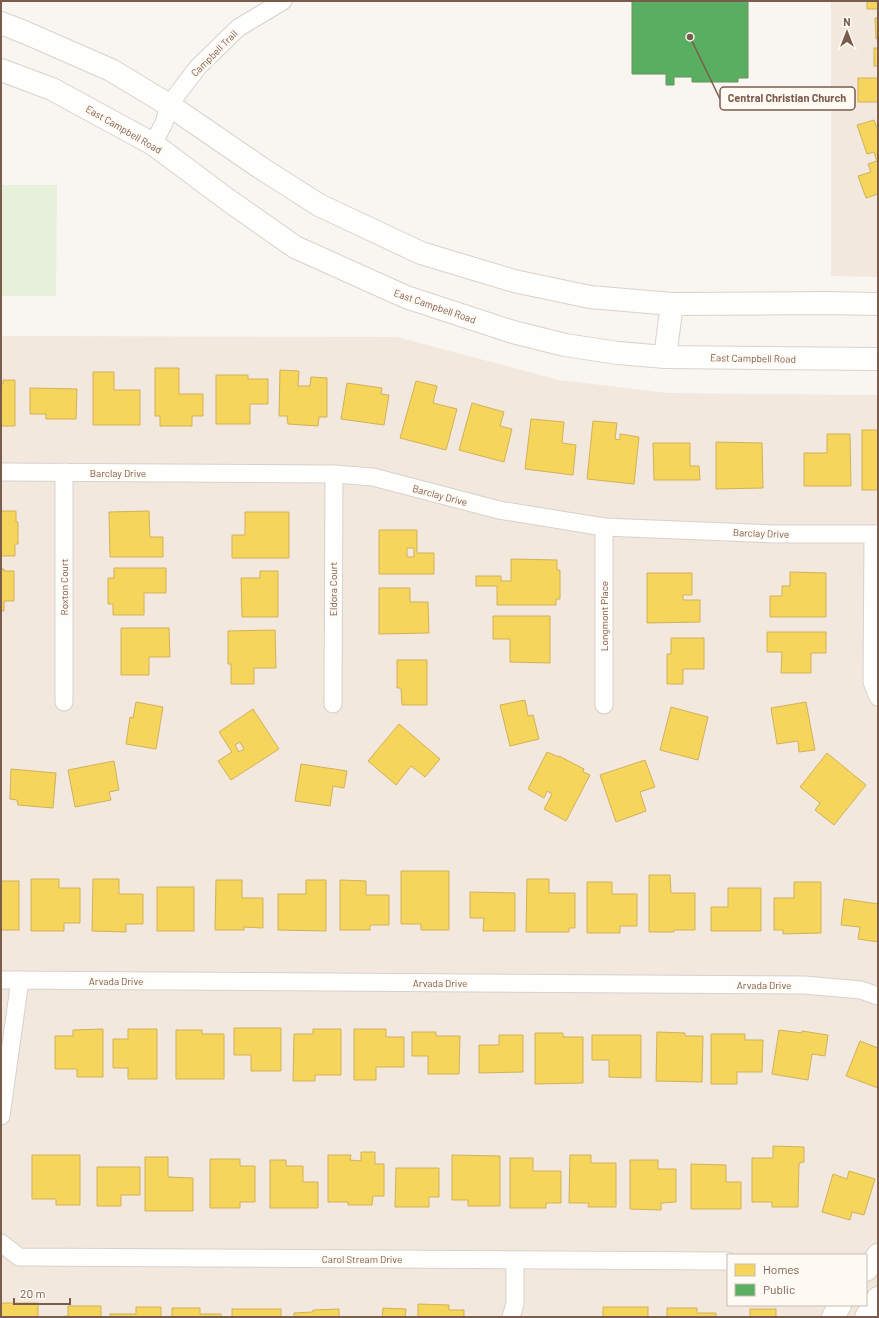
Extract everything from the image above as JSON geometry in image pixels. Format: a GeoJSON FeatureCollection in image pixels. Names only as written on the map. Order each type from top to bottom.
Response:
{"type":"FeatureCollection","features":[{"type":"Feature","properties":{"kind":"main road"},"geometry":{"type":"LineString","coordinates":[[1,23],[111,70],[169,105],[261,168],[319,205],[421,253],[514,281],[590,297],[672,304],[878,304]]}},
{"type":"Feature","properties":{"kind":"main road","name":"East Campbell Road"},"geometry":{"type":"LineString","coordinates":[[1,70],[52,89],[152,144],[295,247],[406,297],[513,332],[565,345],[618,352],[665,357],[878,359]]}},
{"type":"Feature","properties":{"kind":"main road"},"geometry":{"type":"LineString","coordinates":[[665,357],[672,304]]}},
{"type":"Feature","properties":{"kind":"main road"},"geometry":{"type":"LineString","coordinates":[[867,1269],[878,1255]]}},
{"type":"Feature","properties":{"kind":"main road"},"geometry":{"type":"LineString","coordinates":[[833,1317],[839,1306]]}},
{"type":"Feature","properties":{"kind":"street","name":"Campbell Trail"},"geometry":{"type":"LineString","coordinates":[[152,144],[164,123],[169,105],[198,67],[238,28],[283,1]]}},
{"type":"Feature","properties":{"kind":"street","name":"Barclay Drive"},"geometry":{"type":"LineString","coordinates":[[1,472],[334,474],[373,477],[499,510],[604,527],[775,534],[875,534]]}},
{"type":"Feature","properties":{"kind":"street","name":"Roxton Court"},"geometry":{"type":"LineString","coordinates":[[64,472],[64,702]]}},
{"type":"Feature","properties":{"kind":"street","name":"Eldora Court"},"geometry":{"type":"LineString","coordinates":[[333,704],[334,474]]}},
{"type":"Feature","properties":{"kind":"street","name":"Longmont Place"},"geometry":{"type":"LineString","coordinates":[[604,527],[604,705]]}},
{"type":"Feature","properties":{"kind":"street"},"geometry":{"type":"LineString","coordinates":[[875,534],[872,682],[878,697]]}},
{"type":"Feature","properties":{"kind":"street","name":"Arvada Drive"},"geometry":{"type":"LineString","coordinates":[[1,980],[804,985],[861,990],[878,996]]}},
{"type":"Feature","properties":{"kind":"street"},"geometry":{"type":"LineString","coordinates":[[1,1116],[20,980]]}},
{"type":"Feature","properties":{"kind":"street","name":"Carol Stream Drive"},"geometry":{"type":"LineString","coordinates":[[1,1243],[19,1257],[727,1261]]}},
{"type":"Feature","properties":{"kind":"street"},"geometry":{"type":"LineString","coordinates":[[511,1317],[515,1304],[515,1260]]}},
{"type":"Feature","properties":{"kind":"shaded area"},"geometry":{"type":"Polygon","coordinates":[[[831,1],[878,1],[878,277],[831,276],[831,1]]]}},
{"type":"Feature","properties":{"kind":"shaded area"},"geometry":{"type":"Polygon","coordinates":[[[1,336],[397,337],[559,380],[668,393],[878,395],[878,1317],[1,1317],[1,336]]]}},
{"type":"Feature","properties":{"kind":"green space"},"geometry":{"type":"Polygon","coordinates":[[[1,185],[57,185],[56,296],[1,296],[1,185]]]}},
{"type":"Feature","properties":{"kind":"building: Homes"},"geometry":{"type":"Polygon","coordinates":[[[867,1],[878,1],[878,9],[867,9],[867,1]]]}},
{"type":"Feature","properties":{"kind":"building: Homes"},"geometry":{"type":"Polygon","coordinates":[[[875,18],[878,18],[878,39],[876,39],[875,18]]]}},
{"type":"Feature","properties":{"kind":"building: Homes"},"geometry":{"type":"Polygon","coordinates":[[[874,48],[878,48],[878,66],[874,66],[874,48]]]}},
{"type":"Feature","properties":{"kind":"building: Homes"},"geometry":{"type":"Polygon","coordinates":[[[858,78],[878,78],[878,102],[858,102],[858,78]]]}},
{"type":"Feature","properties":{"kind":"building: Homes"},"geometry":{"type":"Polygon","coordinates":[[[874,120],[878,130],[878,194],[866,198],[858,176],[871,172],[868,164],[877,161],[874,152],[867,154],[857,125],[874,120]]]}},
{"type":"Feature","properties":{"kind":"building: Homes"},"geometry":{"type":"Polygon","coordinates":[[[155,368],[179,368],[179,394],[203,394],[203,416],[192,416],[192,426],[160,426],[160,416],[155,416],[155,368]]]}},
{"type":"Feature","properties":{"kind":"building: Homes"},"geometry":{"type":"Polygon","coordinates":[[[280,370],[299,371],[298,386],[310,386],[311,377],[327,378],[327,417],[319,417],[318,426],[288,424],[287,416],[279,416],[280,370]]]}},
{"type":"Feature","properties":{"kind":"building: Homes"},"geometry":{"type":"Polygon","coordinates":[[[93,372],[114,372],[114,390],[140,390],[140,425],[93,425],[93,372]]]}},
{"type":"Feature","properties":{"kind":"building: Homes"},"geometry":{"type":"Polygon","coordinates":[[[216,375],[248,375],[248,379],[268,379],[268,404],[250,404],[250,424],[216,424],[216,375]]]}},
{"type":"Feature","properties":{"kind":"building: Homes"},"geometry":{"type":"Polygon","coordinates":[[[3,380],[15,380],[15,426],[1,426],[1,384],[3,384],[3,380]]]}},
{"type":"Feature","properties":{"kind":"building: Homes"},"geometry":{"type":"Polygon","coordinates":[[[416,381],[437,386],[433,403],[457,409],[446,450],[400,438],[416,381]]]}},
{"type":"Feature","properties":{"kind":"building: Homes"},"geometry":{"type":"Polygon","coordinates":[[[347,383],[382,388],[381,394],[389,395],[384,425],[341,419],[347,383]]]}},
{"type":"Feature","properties":{"kind":"building: Homes"},"geometry":{"type":"Polygon","coordinates":[[[30,388],[77,389],[76,419],[46,419],[46,414],[30,414],[30,388]]]}},
{"type":"Feature","properties":{"kind":"building: Homes"},"geometry":{"type":"Polygon","coordinates":[[[472,403],[504,412],[500,426],[512,429],[504,462],[459,450],[472,403]]]}},
{"type":"Feature","properties":{"kind":"building: Homes"},"geometry":{"type":"Polygon","coordinates":[[[531,419],[564,422],[562,443],[576,445],[573,475],[525,469],[531,419]]]}},
{"type":"Feature","properties":{"kind":"building: Homes"},"geometry":{"type":"Polygon","coordinates":[[[593,421],[617,423],[615,439],[620,440],[620,434],[639,437],[634,484],[587,479],[593,421]]]}},
{"type":"Feature","properties":{"kind":"building: Homes"},"geometry":{"type":"Polygon","coordinates":[[[862,430],[878,430],[878,490],[862,490],[862,430]]]}},
{"type":"Feature","properties":{"kind":"building: Homes"},"geometry":{"type":"Polygon","coordinates":[[[827,434],[850,434],[851,486],[804,486],[804,453],[827,453],[827,434]]]}},
{"type":"Feature","properties":{"kind":"building: Homes"},"geometry":{"type":"Polygon","coordinates":[[[716,442],[762,443],[763,488],[716,489],[716,442]]]}},
{"type":"Feature","properties":{"kind":"building: Homes"},"geometry":{"type":"Polygon","coordinates":[[[653,443],[690,443],[690,466],[699,466],[700,480],[654,480],[653,443]]]}},
{"type":"Feature","properties":{"kind":"building: Homes"},"geometry":{"type":"Polygon","coordinates":[[[1,511],[16,511],[16,522],[18,522],[18,544],[15,544],[15,556],[1,556],[1,511]]]}},
{"type":"Feature","properties":{"kind":"building: Homes"},"geometry":{"type":"Polygon","coordinates":[[[149,511],[150,537],[163,537],[163,557],[110,557],[109,512],[149,511]]]}},
{"type":"Feature","properties":{"kind":"building: Homes"},"geometry":{"type":"Polygon","coordinates":[[[245,512],[289,512],[289,558],[232,558],[232,535],[245,535],[245,512]]]}},
{"type":"Feature","properties":{"kind":"building: Homes"},"geometry":{"type":"Polygon","coordinates":[[[379,530],[417,530],[417,553],[434,553],[434,574],[379,574],[379,530]],[[407,548],[407,557],[414,557],[414,548],[407,548]]]}},
{"type":"Feature","properties":{"kind":"building: Homes"},"geometry":{"type":"Polygon","coordinates":[[[511,559],[557,560],[557,570],[560,570],[560,599],[556,599],[556,605],[497,605],[497,586],[476,586],[476,576],[501,576],[501,581],[511,581],[511,559]]]}},
{"type":"Feature","properties":{"kind":"building: Homes"},"geometry":{"type":"Polygon","coordinates":[[[114,568],[166,568],[166,593],[144,593],[144,615],[113,615],[113,604],[108,604],[108,578],[114,578],[114,568]]]}},
{"type":"Feature","properties":{"kind":"building: Homes"},"geometry":{"type":"Polygon","coordinates":[[[1,569],[4,569],[4,571],[14,571],[14,601],[4,601],[4,611],[1,611],[1,569]]]}},
{"type":"Feature","properties":{"kind":"building: Homes"},"geometry":{"type":"Polygon","coordinates":[[[260,571],[278,571],[278,617],[242,617],[241,578],[260,578],[260,571]]]}},
{"type":"Feature","properties":{"kind":"building: Homes"},"geometry":{"type":"Polygon","coordinates":[[[790,572],[826,573],[826,617],[770,617],[770,596],[782,596],[782,586],[790,586],[790,572]]]}},
{"type":"Feature","properties":{"kind":"building: Homes"},"geometry":{"type":"Polygon","coordinates":[[[647,573],[692,573],[692,595],[683,595],[683,600],[700,600],[700,622],[647,623],[647,573]]]}},
{"type":"Feature","properties":{"kind":"building: Homes"},"geometry":{"type":"Polygon","coordinates":[[[379,588],[410,588],[410,602],[428,602],[429,633],[379,634],[379,588]]]}},
{"type":"Feature","properties":{"kind":"building: Homes"},"geometry":{"type":"Polygon","coordinates":[[[493,616],[550,616],[550,663],[510,662],[510,639],[493,639],[493,616]]]}},
{"type":"Feature","properties":{"kind":"building: Homes"},"geometry":{"type":"Polygon","coordinates":[[[121,628],[169,628],[170,657],[149,657],[149,675],[121,675],[121,628]]]}},
{"type":"Feature","properties":{"kind":"building: Homes"},"geometry":{"type":"Polygon","coordinates":[[[275,630],[276,668],[254,668],[254,684],[231,684],[231,664],[228,664],[228,631],[275,630]]]}},
{"type":"Feature","properties":{"kind":"building: Homes"},"geometry":{"type":"Polygon","coordinates":[[[767,632],[826,632],[826,653],[811,653],[811,673],[781,673],[782,652],[767,652],[767,632]]]}},
{"type":"Feature","properties":{"kind":"building: Homes"},"geometry":{"type":"Polygon","coordinates":[[[671,638],[704,638],[704,669],[683,669],[683,684],[667,684],[667,654],[671,654],[671,638]]]}},
{"type":"Feature","properties":{"kind":"building: Homes"},"geometry":{"type":"Polygon","coordinates":[[[397,660],[427,660],[427,705],[402,705],[401,688],[397,688],[397,660]]]}},
{"type":"Feature","properties":{"kind":"building: Homes"},"geometry":{"type":"Polygon","coordinates":[[[525,700],[528,716],[533,715],[539,739],[510,746],[500,705],[525,700]]]}},
{"type":"Feature","properties":{"kind":"building: Homes"},"geometry":{"type":"Polygon","coordinates":[[[136,702],[163,707],[156,749],[126,744],[130,717],[133,718],[136,702]]]}},
{"type":"Feature","properties":{"kind":"building: Homes"},"geometry":{"type":"Polygon","coordinates":[[[806,702],[815,750],[799,752],[798,741],[777,744],[771,708],[806,702]]]}},
{"type":"Feature","properties":{"kind":"building: Homes"},"geometry":{"type":"Polygon","coordinates":[[[671,707],[708,717],[698,760],[660,750],[671,707]]]}},
{"type":"Feature","properties":{"kind":"building: Homes"},"geometry":{"type":"Polygon","coordinates":[[[253,709],[279,749],[231,780],[218,761],[232,752],[219,732],[253,709]],[[240,742],[235,745],[239,752],[244,749],[240,742]]]}},
{"type":"Feature","properties":{"kind":"building: Homes"},"geometry":{"type":"Polygon","coordinates":[[[399,724],[440,759],[425,777],[411,766],[396,785],[368,761],[399,724]]]}},
{"type":"Feature","properties":{"kind":"building: Homes"},"geometry":{"type":"Polygon","coordinates":[[[547,752],[559,756],[584,769],[583,772],[590,775],[566,821],[544,809],[552,794],[547,791],[544,798],[528,789],[547,752]]]}},
{"type":"Feature","properties":{"kind":"building: Homes"},"geometry":{"type":"Polygon","coordinates":[[[827,753],[866,785],[834,825],[815,810],[820,803],[800,787],[827,753]]]}},
{"type":"Feature","properties":{"kind":"building: Homes"},"geometry":{"type":"Polygon","coordinates":[[[645,760],[655,787],[640,792],[646,811],[616,822],[600,775],[645,760]]]}},
{"type":"Feature","properties":{"kind":"building: Homes"},"geometry":{"type":"Polygon","coordinates":[[[114,761],[119,790],[109,792],[111,800],[75,807],[68,770],[114,761]]]}},
{"type":"Feature","properties":{"kind":"building: Homes"},"geometry":{"type":"Polygon","coordinates":[[[301,764],[347,771],[344,788],[333,786],[330,806],[295,801],[301,764]]]}},
{"type":"Feature","properties":{"kind":"building: Homes"},"geometry":{"type":"Polygon","coordinates":[[[11,769],[56,773],[53,808],[18,805],[17,800],[10,799],[11,769]]]}},
{"type":"Feature","properties":{"kind":"building: Homes"},"geometry":{"type":"Polygon","coordinates":[[[401,871],[449,871],[449,930],[421,930],[421,924],[401,924],[401,871]]]}},
{"type":"Feature","properties":{"kind":"building: Homes"},"geometry":{"type":"Polygon","coordinates":[[[649,875],[670,875],[671,893],[695,893],[695,930],[649,932],[649,875]]]}},
{"type":"Feature","properties":{"kind":"building: Homes"},"geometry":{"type":"Polygon","coordinates":[[[31,879],[59,879],[59,888],[80,888],[80,923],[64,923],[64,931],[31,931],[31,879]]]}},
{"type":"Feature","properties":{"kind":"building: Homes"},"geometry":{"type":"Polygon","coordinates":[[[93,879],[119,879],[119,894],[143,894],[143,924],[126,924],[126,932],[92,931],[93,879]]]}},
{"type":"Feature","properties":{"kind":"building: Homes"},"geometry":{"type":"Polygon","coordinates":[[[527,879],[549,879],[549,893],[575,893],[575,928],[569,928],[569,932],[526,932],[527,879]]]}},
{"type":"Feature","properties":{"kind":"building: Homes"},"geometry":{"type":"Polygon","coordinates":[[[216,880],[242,880],[242,898],[263,898],[263,928],[244,927],[244,930],[215,930],[216,880]]]}},
{"type":"Feature","properties":{"kind":"building: Homes"},"geometry":{"type":"Polygon","coordinates":[[[306,880],[326,880],[326,931],[278,930],[278,894],[306,894],[306,880]]]}},
{"type":"Feature","properties":{"kind":"building: Homes"},"geometry":{"type":"Polygon","coordinates":[[[340,880],[366,881],[366,895],[389,895],[389,925],[370,925],[370,930],[340,930],[340,880]]]}},
{"type":"Feature","properties":{"kind":"building: Homes"},"geometry":{"type":"Polygon","coordinates":[[[1,881],[19,881],[19,930],[1,930],[1,881]]]}},
{"type":"Feature","properties":{"kind":"building: Homes"},"geometry":{"type":"Polygon","coordinates":[[[587,882],[612,882],[612,894],[637,894],[637,926],[620,926],[620,933],[587,933],[587,882]]]}},
{"type":"Feature","properties":{"kind":"building: Homes"},"geometry":{"type":"Polygon","coordinates":[[[794,882],[821,882],[821,933],[783,934],[783,930],[774,930],[774,898],[794,898],[794,882]]]}},
{"type":"Feature","properties":{"kind":"building: Homes"},"geometry":{"type":"Polygon","coordinates":[[[157,887],[194,887],[194,931],[157,931],[157,887]]]}},
{"type":"Feature","properties":{"kind":"building: Homes"},"geometry":{"type":"Polygon","coordinates":[[[728,888],[761,888],[761,931],[711,931],[711,907],[728,907],[728,888]]]}},
{"type":"Feature","properties":{"kind":"building: Homes"},"geometry":{"type":"Polygon","coordinates":[[[470,892],[515,893],[515,931],[483,931],[484,918],[470,918],[470,892]]]}},
{"type":"Feature","properties":{"kind":"building: Homes"},"geometry":{"type":"Polygon","coordinates":[[[844,899],[878,904],[878,942],[858,939],[860,927],[841,925],[844,899]]]}},
{"type":"Feature","properties":{"kind":"building: Homes"},"geometry":{"type":"Polygon","coordinates":[[[234,1028],[281,1028],[281,1071],[251,1071],[251,1055],[234,1055],[234,1028]]]}},
{"type":"Feature","properties":{"kind":"building: Homes"},"geometry":{"type":"Polygon","coordinates":[[[103,1029],[103,1077],[77,1077],[77,1069],[55,1069],[55,1036],[73,1036],[73,1030],[103,1029]]]}},
{"type":"Feature","properties":{"kind":"building: Homes"},"geometry":{"type":"Polygon","coordinates":[[[128,1029],[157,1029],[157,1079],[128,1079],[128,1068],[113,1068],[113,1039],[128,1039],[128,1029]]]}},
{"type":"Feature","properties":{"kind":"building: Homes"},"geometry":{"type":"Polygon","coordinates":[[[313,1029],[341,1029],[341,1075],[315,1075],[315,1081],[293,1081],[294,1034],[313,1034],[313,1029]]]}},
{"type":"Feature","properties":{"kind":"building: Homes"},"geometry":{"type":"Polygon","coordinates":[[[354,1029],[386,1029],[386,1037],[404,1037],[404,1067],[376,1067],[376,1080],[354,1080],[354,1029]]]}},
{"type":"Feature","properties":{"kind":"building: Homes"},"geometry":{"type":"Polygon","coordinates":[[[176,1030],[202,1030],[202,1034],[224,1034],[224,1079],[176,1079],[176,1030]]]}},
{"type":"Feature","properties":{"kind":"building: Homes"},"geometry":{"type":"Polygon","coordinates":[[[779,1030],[802,1033],[802,1031],[828,1035],[825,1056],[812,1054],[808,1080],[772,1074],[779,1030]]]}},
{"type":"Feature","properties":{"kind":"building: Homes"},"geometry":{"type":"Polygon","coordinates":[[[412,1032],[436,1032],[436,1036],[460,1036],[459,1074],[428,1074],[428,1056],[412,1056],[412,1032]]]}},
{"type":"Feature","properties":{"kind":"building: Homes"},"geometry":{"type":"Polygon","coordinates":[[[657,1032],[685,1033],[685,1036],[703,1036],[702,1082],[656,1081],[657,1032]]]}},
{"type":"Feature","properties":{"kind":"building: Homes"},"geometry":{"type":"Polygon","coordinates":[[[535,1033],[563,1033],[563,1037],[583,1037],[583,1083],[535,1084],[535,1033]]]}},
{"type":"Feature","properties":{"kind":"building: Homes"},"geometry":{"type":"Polygon","coordinates":[[[711,1034],[745,1034],[745,1040],[763,1040],[762,1072],[737,1072],[737,1084],[711,1084],[711,1034]]]}},
{"type":"Feature","properties":{"kind":"building: Homes"},"geometry":{"type":"Polygon","coordinates":[[[499,1035],[523,1035],[523,1072],[479,1073],[479,1045],[499,1045],[499,1035]]]}},
{"type":"Feature","properties":{"kind":"building: Homes"},"geometry":{"type":"Polygon","coordinates":[[[592,1035],[641,1035],[641,1078],[609,1077],[609,1060],[592,1060],[592,1035]]]}},
{"type":"Feature","properties":{"kind":"building: Homes"},"geometry":{"type":"Polygon","coordinates":[[[860,1041],[878,1048],[878,1088],[846,1076],[860,1041]]]}},
{"type":"Feature","properties":{"kind":"building: Homes"},"geometry":{"type":"Polygon","coordinates":[[[773,1146],[804,1147],[804,1162],[799,1163],[798,1207],[772,1207],[772,1202],[752,1202],[752,1158],[773,1158],[773,1146]]]}},
{"type":"Feature","properties":{"kind":"building: Homes"},"geometry":{"type":"Polygon","coordinates":[[[361,1152],[375,1152],[375,1164],[384,1164],[384,1196],[373,1196],[372,1205],[348,1205],[348,1202],[328,1202],[328,1155],[351,1155],[350,1160],[361,1161],[361,1152]]]}},
{"type":"Feature","properties":{"kind":"building: Homes"},"geometry":{"type":"Polygon","coordinates":[[[32,1155],[80,1155],[80,1205],[56,1205],[56,1199],[32,1199],[32,1155]]]}},
{"type":"Feature","properties":{"kind":"building: Homes"},"geometry":{"type":"Polygon","coordinates":[[[452,1155],[500,1156],[500,1206],[468,1206],[468,1200],[452,1200],[452,1155]]]}},
{"type":"Feature","properties":{"kind":"building: Homes"},"geometry":{"type":"Polygon","coordinates":[[[570,1155],[591,1155],[591,1163],[616,1163],[616,1207],[588,1207],[589,1203],[569,1203],[570,1155]]]}},
{"type":"Feature","properties":{"kind":"building: Homes"},"geometry":{"type":"Polygon","coordinates":[[[145,1157],[168,1157],[168,1177],[193,1178],[193,1211],[145,1211],[145,1157]]]}},
{"type":"Feature","properties":{"kind":"building: Homes"},"geometry":{"type":"Polygon","coordinates":[[[510,1158],[533,1158],[533,1171],[561,1171],[561,1203],[546,1203],[546,1208],[510,1208],[510,1158]]]}},
{"type":"Feature","properties":{"kind":"building: Homes"},"geometry":{"type":"Polygon","coordinates":[[[210,1159],[240,1159],[240,1166],[255,1166],[255,1202],[240,1202],[240,1208],[210,1208],[210,1159]]]}},
{"type":"Feature","properties":{"kind":"building: Homes"},"geometry":{"type":"Polygon","coordinates":[[[270,1160],[286,1160],[286,1166],[303,1166],[303,1182],[318,1182],[318,1208],[270,1208],[270,1160]]]}},
{"type":"Feature","properties":{"kind":"building: Homes"},"geometry":{"type":"Polygon","coordinates":[[[630,1160],[658,1160],[658,1169],[676,1169],[676,1202],[661,1203],[661,1210],[630,1209],[630,1160]]]}},
{"type":"Feature","properties":{"kind":"building: Homes"},"geometry":{"type":"Polygon","coordinates":[[[691,1164],[726,1165],[726,1182],[741,1182],[741,1209],[691,1209],[691,1164]]]}},
{"type":"Feature","properties":{"kind":"building: Homes"},"geometry":{"type":"Polygon","coordinates":[[[97,1167],[140,1167],[140,1195],[121,1195],[121,1206],[97,1206],[97,1167]]]}},
{"type":"Feature","properties":{"kind":"building: Homes"},"geometry":{"type":"Polygon","coordinates":[[[396,1168],[439,1168],[439,1197],[429,1197],[429,1207],[395,1207],[396,1168]]]}},
{"type":"Feature","properties":{"kind":"building: Homes"},"geometry":{"type":"Polygon","coordinates":[[[849,1171],[875,1179],[864,1215],[852,1212],[850,1220],[822,1212],[833,1174],[847,1179],[849,1171]]]}},
{"type":"Feature","properties":{"kind":"building: Homes"},"geometry":{"type":"Polygon","coordinates":[[[1,1303],[38,1303],[38,1317],[1,1317],[1,1303]]]}},
{"type":"Feature","properties":{"kind":"building: Homes"},"geometry":{"type":"Polygon","coordinates":[[[418,1304],[449,1305],[449,1310],[464,1310],[464,1317],[418,1317],[418,1304]]]}},
{"type":"Feature","properties":{"kind":"building: Homes"},"geometry":{"type":"Polygon","coordinates":[[[68,1306],[101,1306],[101,1317],[55,1317],[68,1316],[68,1306]]]}},
{"type":"Feature","properties":{"kind":"building: Homes"},"geometry":{"type":"Polygon","coordinates":[[[136,1307],[161,1307],[161,1317],[110,1317],[110,1314],[136,1314],[136,1307]]]}},
{"type":"Feature","properties":{"kind":"building: Homes"},"geometry":{"type":"Polygon","coordinates":[[[603,1307],[648,1307],[648,1317],[603,1317],[603,1307]]]}},
{"type":"Feature","properties":{"kind":"building: Homes"},"geometry":{"type":"Polygon","coordinates":[[[172,1308],[200,1308],[200,1314],[221,1314],[221,1317],[172,1317],[172,1308]]]}},
{"type":"Feature","properties":{"kind":"building: Homes"},"geometry":{"type":"Polygon","coordinates":[[[383,1308],[406,1309],[405,1317],[382,1317],[383,1308]]]}},
{"type":"Feature","properties":{"kind":"building: Homes"},"geometry":{"type":"Polygon","coordinates":[[[667,1308],[697,1308],[697,1313],[716,1313],[716,1317],[667,1317],[667,1308]]]}},
{"type":"Feature","properties":{"kind":"building: Homes"},"geometry":{"type":"Polygon","coordinates":[[[232,1309],[281,1309],[281,1317],[232,1317],[232,1309]]]}},
{"type":"Feature","properties":{"kind":"building: Homes"},"geometry":{"type":"Polygon","coordinates":[[[339,1309],[339,1317],[294,1317],[294,1313],[313,1312],[313,1310],[339,1309]]]}},
{"type":"Feature","properties":{"kind":"building: Homes"},"geometry":{"type":"Polygon","coordinates":[[[750,1309],[776,1309],[776,1317],[750,1317],[750,1309]]]}},
{"type":"Feature","properties":{"kind":"building: Public"},"geometry":{"type":"Polygon","coordinates":[[[632,1],[748,1],[748,78],[738,78],[738,82],[692,82],[692,77],[674,77],[674,85],[666,85],[666,74],[632,74],[632,1]]]}},
{"type":"Feature","properties":{"kind":"place","name":"Central Christian Church"},"geometry":{"type":"Point","coordinates":[690,37]}}]}
